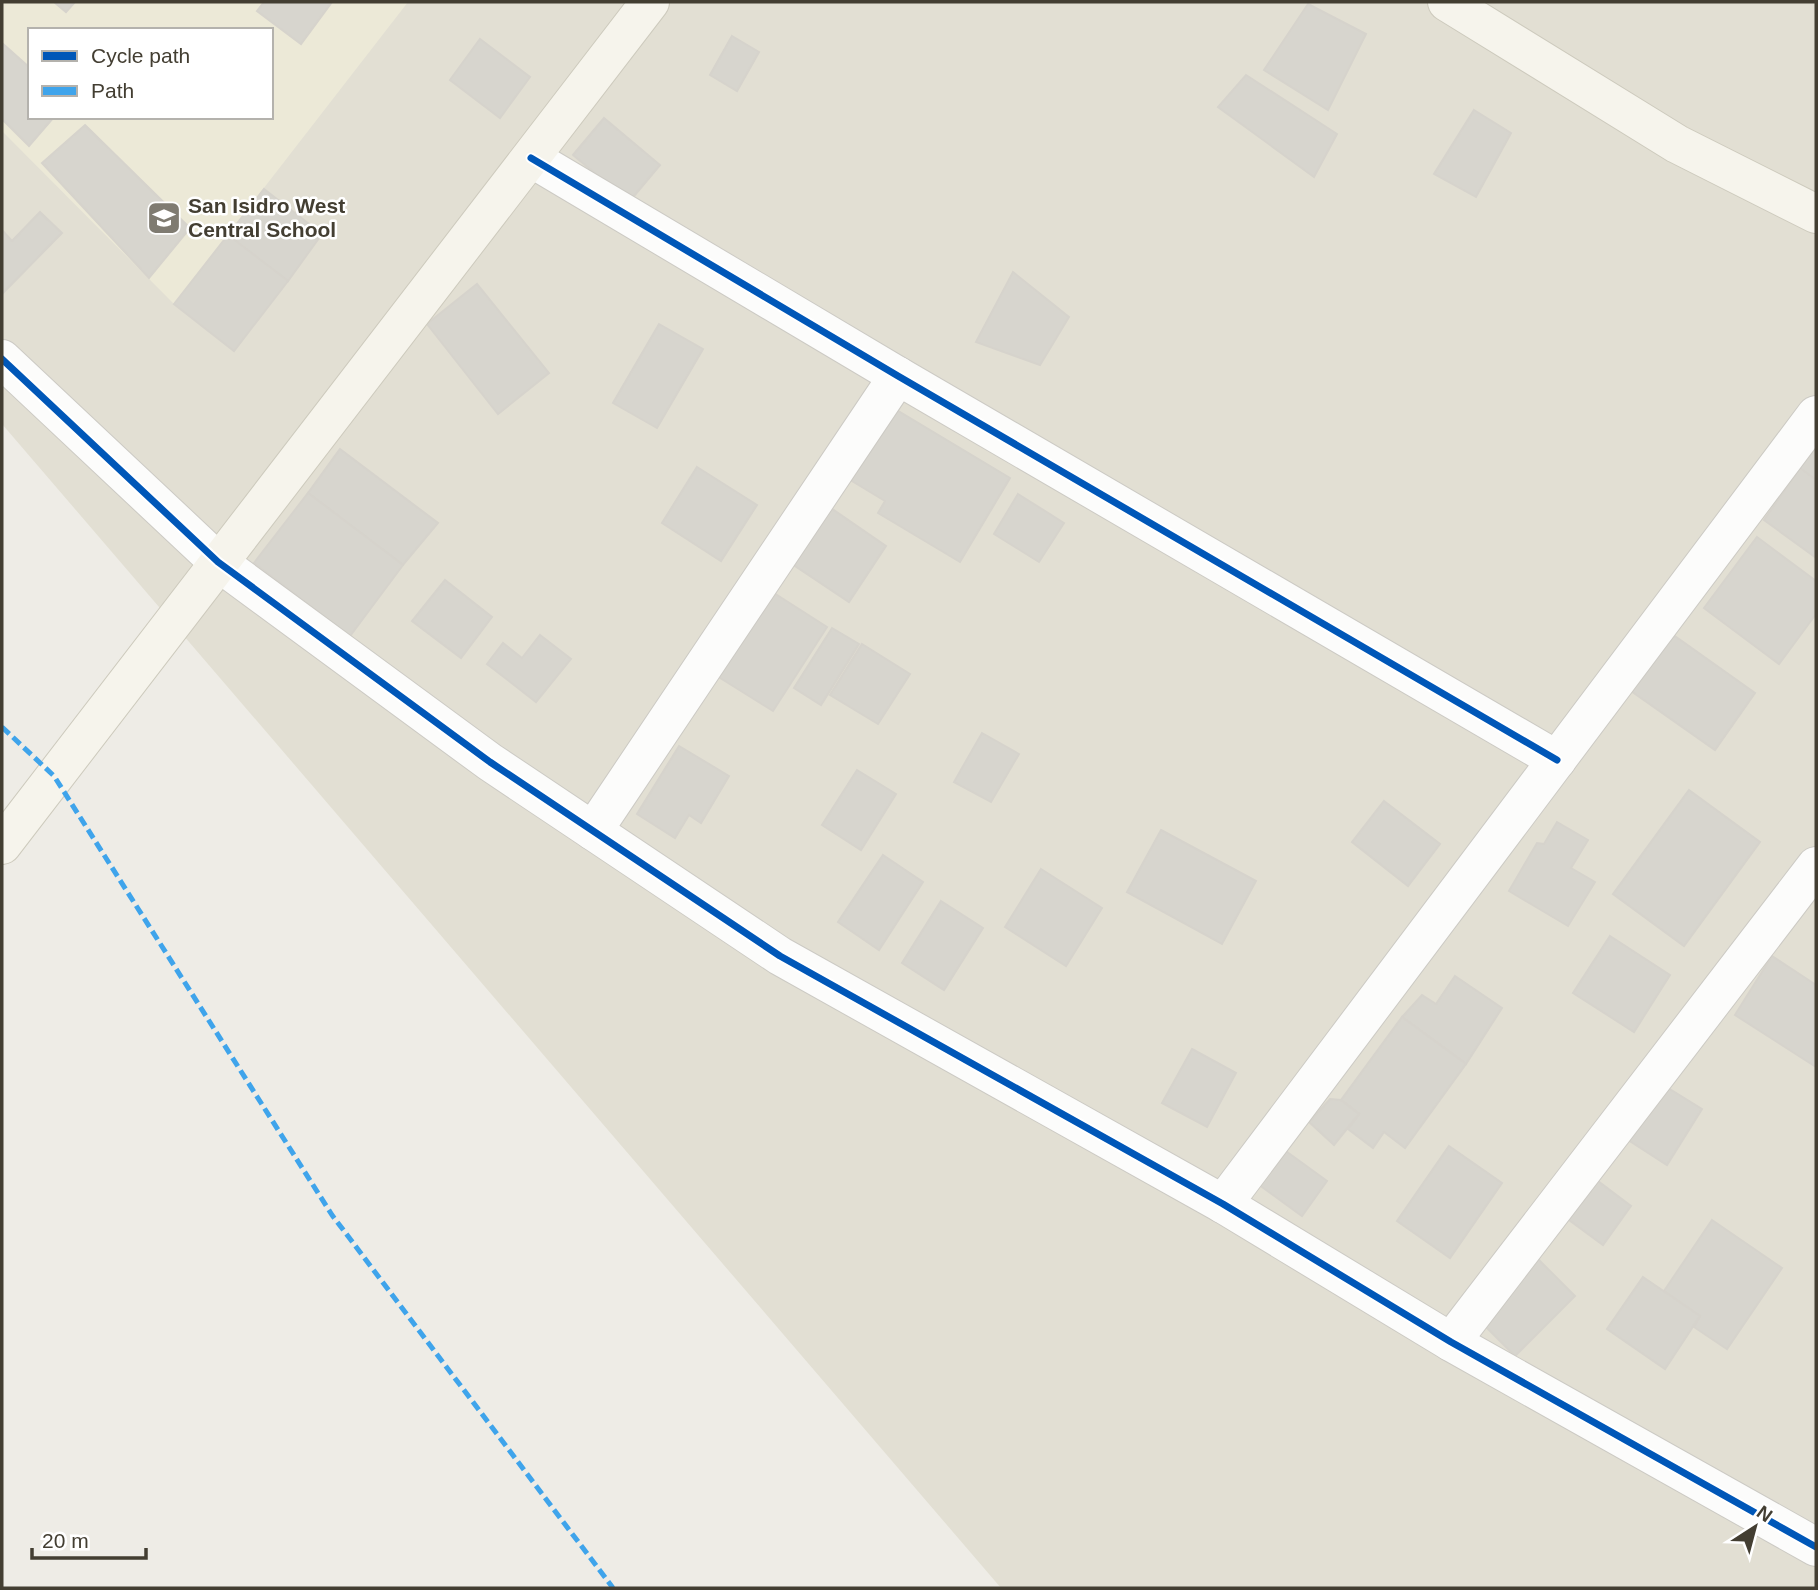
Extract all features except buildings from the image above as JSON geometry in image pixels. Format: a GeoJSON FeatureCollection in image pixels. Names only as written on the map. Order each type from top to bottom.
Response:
{"type":"FeatureCollection","features":[{"type":"Feature","properties":{"kind":"street"},"geometry":{"type":"LineString","coordinates":[[2,845],[650,2]]}},
{"type":"Feature","properties":{"kind":"street"},"geometry":{"type":"LineString","coordinates":[[1447,2],[1677,144],[1816,214]]}},
{"type":"Feature","properties":{"kind":"street"},"geometry":{"type":"LineString","coordinates":[[531,158],[898,376],[1557,760]]}},
{"type":"Feature","properties":{"kind":"street"},"geometry":{"type":"LineString","coordinates":[[2,359],[218,562],[490,762],[780,956],[1223,1204],[1451,1342],[1816,1547]]}},
{"type":"Feature","properties":{"kind":"street"},"geometry":{"type":"LineString","coordinates":[[593,831],[898,376]]}},
{"type":"Feature","properties":{"kind":"street"},"geometry":{"type":"LineString","coordinates":[[1223,1204],[1816,415]]}},
{"type":"Feature","properties":{"kind":"street"},"geometry":{"type":"LineString","coordinates":[[1451,1342],[1816,866]]}},
{"type":"Feature","properties":{"kind":"shaded area"},"geometry":{"type":"Polygon","coordinates":[[[2,2],[1816,2],[1816,1588],[1001,1588],[2,424],[2,2]]]}},
{"type":"Feature","properties":{"kind":"shaded area","name":"San Isidro West Central School"},"geometry":{"type":"Polygon","coordinates":[[[2,2],[408,2],[174,304],[2,131],[2,2]]]}},
{"type":"Feature","properties":{"kind":"marked path"},"geometry":{"type":"LineString","coordinates":[[2,727],[54,776],[332,1215],[613,1588]]}},
{"type":"Feature","properties":{"kind":"cycle path"},"geometry":{"type":"LineString","coordinates":[[531,158],[898,376],[1557,760]]}},
{"type":"Feature","properties":{"kind":"cycle path"},"geometry":{"type":"LineString","coordinates":[[2,359],[218,562],[490,762],[780,956],[1223,1204],[1451,1342],[1816,1547]]}},
{"type":"Feature","properties":{"kind":"place","name":"San Isidro West Central School"},"geometry":{"type":"Point","coordinates":[164,218]}}]}
